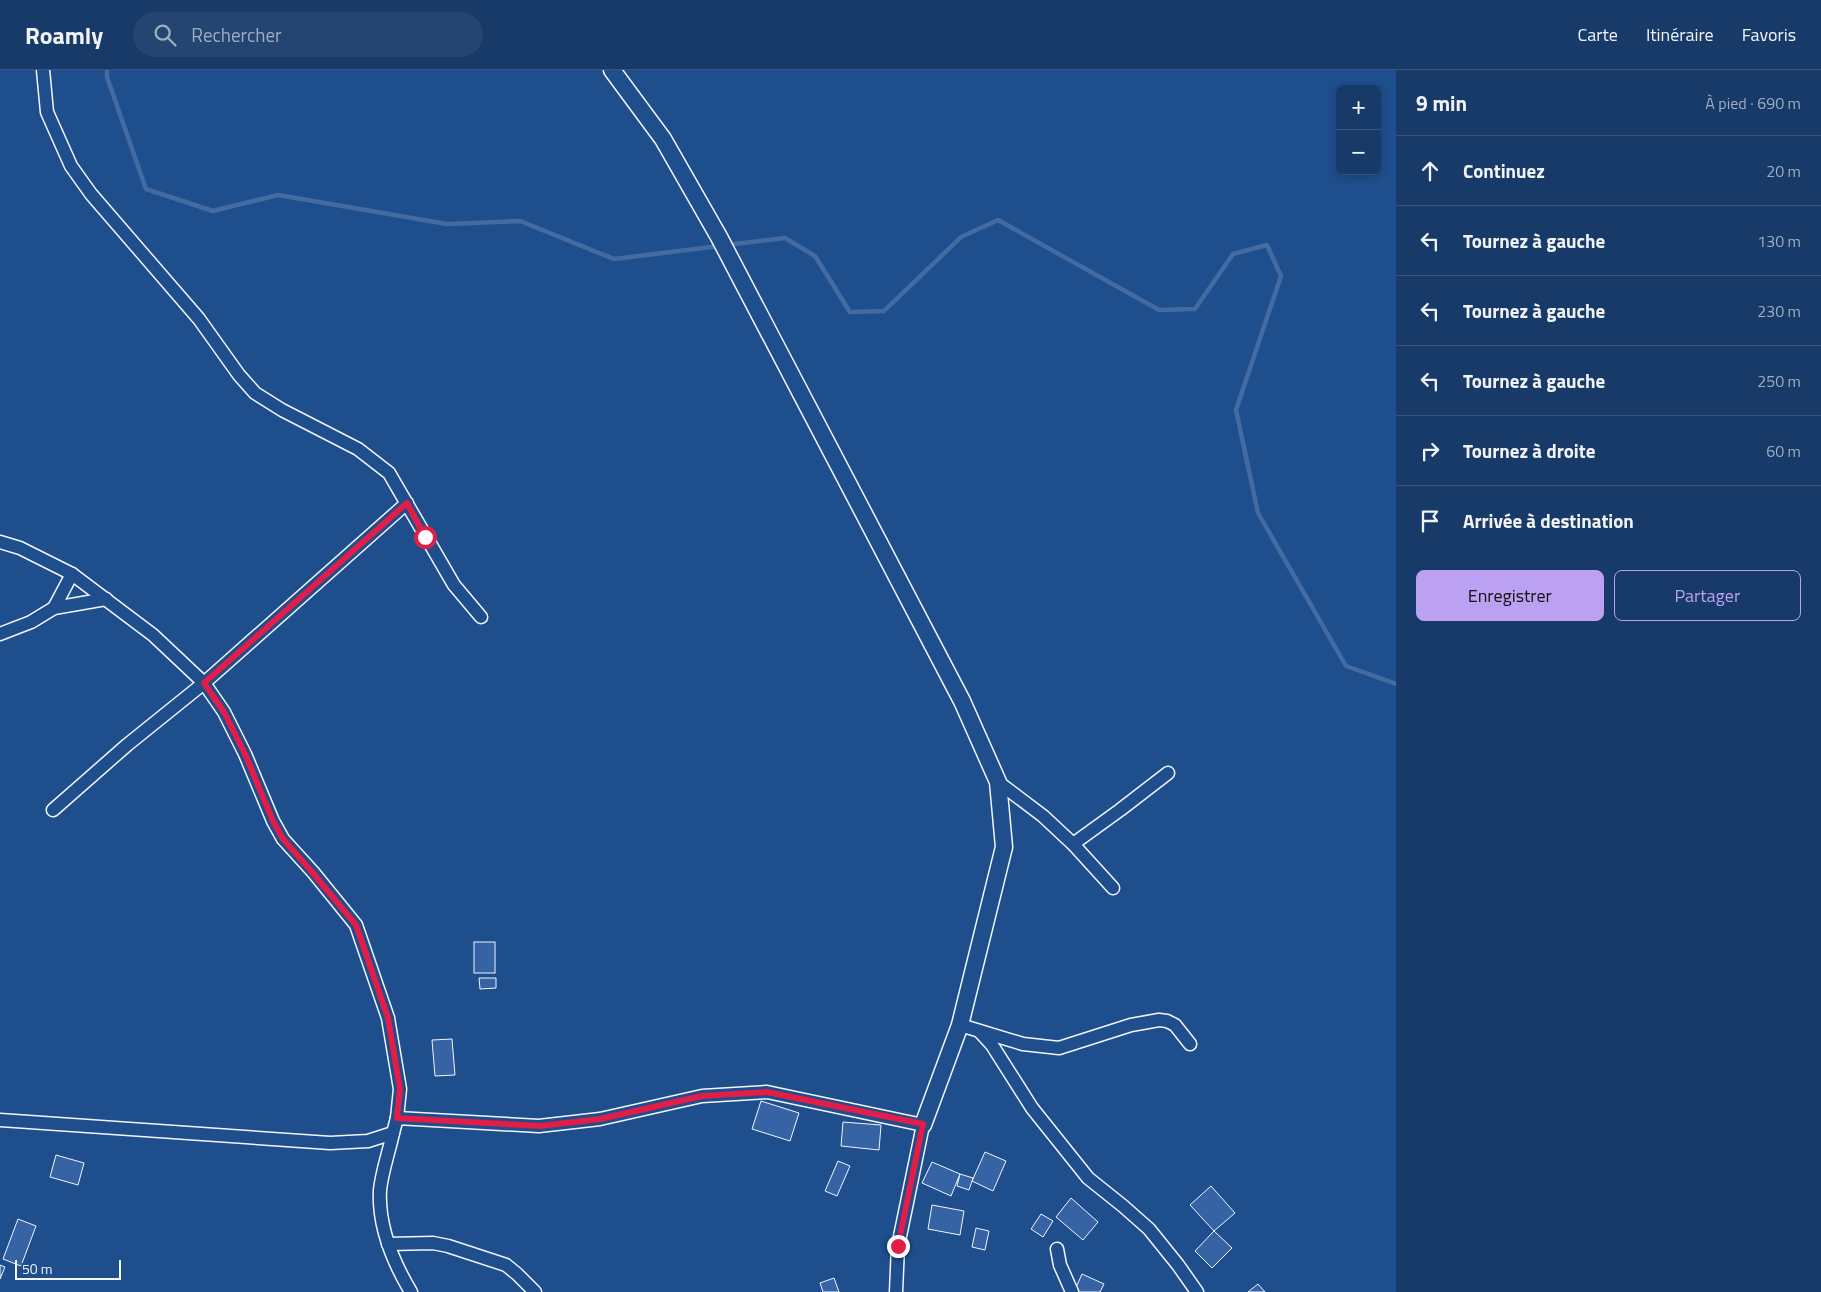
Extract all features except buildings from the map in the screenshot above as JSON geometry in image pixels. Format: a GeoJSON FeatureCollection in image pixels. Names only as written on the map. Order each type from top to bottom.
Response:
{"type":"FeatureCollection","features":[{"type":"Feature","properties":{"kind":"street"},"geometry":{"type":"LineString","coordinates":[[43,70],[47,112],[72,166],[91,194],[199,319],[239,375],[255,393],[282,410],[358,449],[389,473],[454,585],[480,617]]}},
{"type":"Feature","properties":{"kind":"street"},"geometry":{"type":"LineString","coordinates":[[612,70],[663,139],[719,237],[962,701],[998,782],[1004,847],[960,1025],[923,1124],[898,1246],[896,1292]]}},
{"type":"Feature","properties":{"kind":"street"},"geometry":{"type":"LineString","coordinates":[[53,810],[127,745],[204,683],[407,503]]}},
{"type":"Feature","properties":{"kind":"street"},"geometry":{"type":"LineString","coordinates":[[0,542],[20,548],[72,574],[153,635],[204,683],[224,712],[283,839],[356,925],[388,1018],[400,1089],[397,1118],[380,1189],[381,1216],[388,1244],[411,1292]]}},
{"type":"Feature","properties":{"kind":"street"},"geometry":{"type":"LineString","coordinates":[[54,608],[72,574]]}},
{"type":"Feature","properties":{"kind":"street"},"geometry":{"type":"LineString","coordinates":[[0,634],[31,622],[54,608],[106,599]]}},
{"type":"Feature","properties":{"kind":"street"},"geometry":{"type":"LineString","coordinates":[[1073,844],[1168,773]]}},
{"type":"Feature","properties":{"kind":"street"},"geometry":{"type":"LineString","coordinates":[[998,782],[1043,816],[1073,844],[1113,888]]}},
{"type":"Feature","properties":{"kind":"street"},"geometry":{"type":"LineString","coordinates":[[960,1025],[1022,1044],[1059,1048],[1131,1025],[1159,1020],[1175,1025],[1190,1044]]}},
{"type":"Feature","properties":{"kind":"street"},"geometry":{"type":"LineString","coordinates":[[979,1031],[992,1045],[1032,1108],[1088,1178],[1149,1229],[1197,1292]]}},
{"type":"Feature","properties":{"kind":"street"},"geometry":{"type":"LineString","coordinates":[[397,1118],[540,1126],[600,1119],[702,1096],[767,1092],[923,1124]]}},
{"type":"Feature","properties":{"kind":"street"},"geometry":{"type":"LineString","coordinates":[[0,1120],[330,1143],[368,1141],[392,1134]]}},
{"type":"Feature","properties":{"kind":"street"},"geometry":{"type":"LineString","coordinates":[[388,1244],[433,1243],[448,1246],[506,1265],[536,1292]]}},
{"type":"Feature","properties":{"kind":"street"},"geometry":{"type":"LineString","coordinates":[[1057,1249],[1060,1265],[1072,1292]]}},
{"type":"Feature","properties":{"kind":"waterway"},"geometry":{"type":"LineString","coordinates":[[107,70],[107,77],[146,189],[213,211],[278,195],[447,224],[520,221],[614,259],[719,246]]}},
{"type":"Feature","properties":{"kind":"waterway"},"geometry":{"type":"LineString","coordinates":[[726,245],[785,238],[815,256],[850,312],[884,311],[961,237],[998,220],[1159,310],[1195,309],[1233,254],[1267,245],[1281,276],[1236,410],[1258,513],[1346,666],[1396,684]]}},
{"type":"Feature","properties":{"kind":"route"},"geometry":{"type":"LineString","coordinates":[[425,537],[407,503],[204,683],[224,712],[283,839],[356,925],[388,1018],[400,1089],[397,1118],[540,1126],[600,1119],[702,1096],[767,1092],[813,1103],[923,1124],[914,1160],[898,1246]]}}]}
